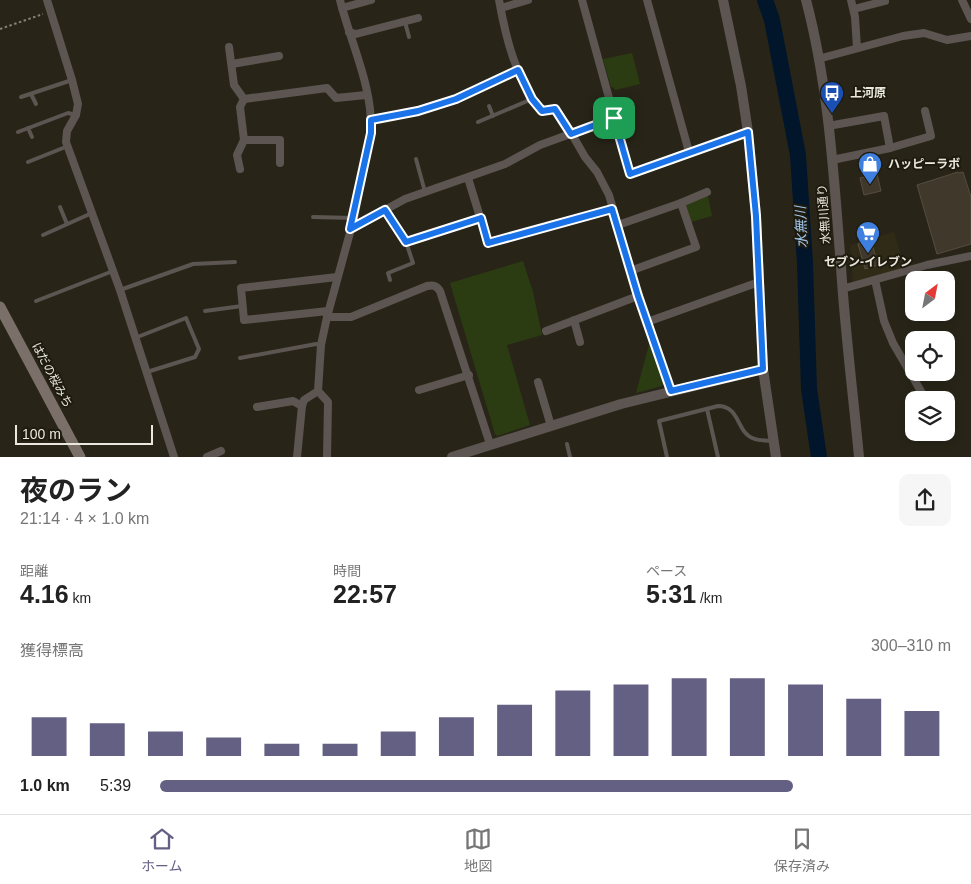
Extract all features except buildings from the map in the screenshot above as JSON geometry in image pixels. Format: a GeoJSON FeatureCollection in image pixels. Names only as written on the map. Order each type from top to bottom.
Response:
{"type":"FeatureCollection","features":[{"type":"Feature","properties":{"kind":"main road","name":"はだの桜みち"},"geometry":{"type":"LineString","coordinates":[[0,307],[80,456]]}},
{"type":"Feature","properties":{"kind":"street"},"geometry":{"type":"LineString","coordinates":[[47,0],[78,104],[76,115],[67,131],[66,142],[120,290],[174,456]]}},
{"type":"Feature","properties":{"kind":"street"},"geometry":{"type":"LineString","coordinates":[[327,456],[328,402],[318,391],[322,345],[337,278],[354,218],[371,133],[371,120],[362,70],[341,4],[371,0]]}},
{"type":"Feature","properties":{"kind":"street"},"geometry":{"type":"LineString","coordinates":[[528,0],[500,4],[510,52],[532,99],[542,111],[555,109],[585,158],[597,172],[609,195],[630,271],[671,391]]}},
{"type":"Feature","properties":{"kind":"street"},"geometry":{"type":"LineString","coordinates":[[582,0],[630,174],[748,132]]}},
{"type":"Feature","properties":{"kind":"street"},"geometry":{"type":"LineString","coordinates":[[647,0],[689,152]]}},
{"type":"Feature","properties":{"kind":"street"},"geometry":{"type":"LineString","coordinates":[[722,0],[741,86],[748,132],[756,216],[763,369],[776,456]]}},
{"type":"Feature","properties":{"kind":"street","name":"水無川通り"},"geometry":{"type":"LineString","coordinates":[[806,0],[818,59],[832,160],[842,289],[859,456]]}},
{"type":"Feature","properties":{"kind":"street"},"geometry":{"type":"LineString","coordinates":[[851,0],[854,9],[857,48]]}},
{"type":"Feature","properties":{"kind":"street"},"geometry":{"type":"LineString","coordinates":[[962,0],[971,19]]}},
{"type":"Feature","properties":{"kind":"street"},"geometry":{"type":"LineString","coordinates":[[854,9],[884,1]]}},
{"type":"Feature","properties":{"kind":"street"},"geometry":{"type":"LineString","coordinates":[[349,32],[356,34],[418,18]]}},
{"type":"Feature","properties":{"kind":"street"},"geometry":{"type":"LineString","coordinates":[[818,59],[903,36],[924,33],[946,40],[971,36]]}},
{"type":"Feature","properties":{"kind":"street"},"geometry":{"type":"LineString","coordinates":[[229,47],[234,86],[244,99]]}},
{"type":"Feature","properties":{"kind":"street"},"geometry":{"type":"LineString","coordinates":[[232,64],[279,56]]}},
{"type":"Feature","properties":{"kind":"street"},"geometry":{"type":"LineString","coordinates":[[371,120],[418,111],[456,99],[518,70]]}},
{"type":"Feature","properties":{"kind":"street"},"geometry":{"type":"LineString","coordinates":[[244,99],[327,88],[336,98],[366,95]]}},
{"type":"Feature","properties":{"kind":"street"},"geometry":{"type":"LineString","coordinates":[[240,170],[237,155],[244,140],[240,107],[244,99]]}},
{"type":"Feature","properties":{"kind":"street"},"geometry":{"type":"LineString","coordinates":[[832,160],[890,148],[931,136],[925,111]]}},
{"type":"Feature","properties":{"kind":"street"},"geometry":{"type":"LineString","coordinates":[[828,126],[884,116],[890,148]]}},
{"type":"Feature","properties":{"kind":"street"},"geometry":{"type":"LineString","coordinates":[[350,229],[405,199],[505,164],[540,145],[614,118]]}},
{"type":"Feature","properties":{"kind":"street"},"geometry":{"type":"LineString","coordinates":[[244,140],[280,140],[280,163]]}},
{"type":"Feature","properties":{"kind":"street"},"geometry":{"type":"LineString","coordinates":[[468,178],[488,243],[612,209]]}},
{"type":"Feature","properties":{"kind":"street"},"geometry":{"type":"LineString","coordinates":[[618,225],[707,192]]}},
{"type":"Feature","properties":{"kind":"street"},"geometry":{"type":"LineString","coordinates":[[630,271],[696,246],[681,203]]}},
{"type":"Feature","properties":{"kind":"street"},"geometry":{"type":"LineString","coordinates":[[842,289],[927,265],[971,256]]}},
{"type":"Feature","properties":{"kind":"street"},"geometry":{"type":"LineString","coordinates":[[337,278],[241,288],[244,320],[328,314],[351,317],[427,286],[433,285],[437,287],[440,291],[490,444]]}},
{"type":"Feature","properties":{"kind":"street"},"geometry":{"type":"LineString","coordinates":[[875,280],[884,321],[893,343],[921,391]]}},
{"type":"Feature","properties":{"kind":"street"},"geometry":{"type":"LineString","coordinates":[[647,322],[759,282]]}},
{"type":"Feature","properties":{"kind":"street"},"geometry":{"type":"LineString","coordinates":[[546,331],[638,296]]}},
{"type":"Feature","properties":{"kind":"street"},"geometry":{"type":"LineString","coordinates":[[558,316],[561,325]]}},
{"type":"Feature","properties":{"kind":"street"},"geometry":{"type":"LineString","coordinates":[[574,320],[580,342]]}},
{"type":"Feature","properties":{"kind":"street"},"geometry":{"type":"LineString","coordinates":[[452,456],[671,391],[763,369]]}},
{"type":"Feature","properties":{"kind":"street"},"geometry":{"type":"LineString","coordinates":[[420,390],[468,375]]}},
{"type":"Feature","properties":{"kind":"street"},"geometry":{"type":"LineString","coordinates":[[538,382],[551,426]]}},
{"type":"Feature","properties":{"kind":"street"},"geometry":{"type":"LineString","coordinates":[[297,456],[302,406],[304,400],[318,391]]}},
{"type":"Feature","properties":{"kind":"street"},"geometry":{"type":"LineString","coordinates":[[257,407],[293,401],[302,406]]}},
{"type":"Feature","properties":{"kind":"street"},"geometry":{"type":"LineString","coordinates":[[207,456],[222,451]]}},
{"type":"Feature","properties":{"kind":"lane"},"geometry":{"type":"LineString","coordinates":[[405,21],[409,37]]}},
{"type":"Feature","properties":{"kind":"lane"},"geometry":{"type":"LineString","coordinates":[[21,97],[72,80]]}},
{"type":"Feature","properties":{"kind":"lane"},"geometry":{"type":"LineString","coordinates":[[31,94],[36,104]]}},
{"type":"Feature","properties":{"kind":"lane"},"geometry":{"type":"LineString","coordinates":[[478,122],[532,99]]}},
{"type":"Feature","properties":{"kind":"lane"},"geometry":{"type":"LineString","coordinates":[[489,106],[494,116]]}},
{"type":"Feature","properties":{"kind":"lane"},"geometry":{"type":"LineString","coordinates":[[18,132],[68,113],[76,115]]}},
{"type":"Feature","properties":{"kind":"lane"},"geometry":{"type":"LineString","coordinates":[[28,128],[32,136]]}},
{"type":"Feature","properties":{"kind":"lane"},"geometry":{"type":"LineString","coordinates":[[28,162],[68,146]]}},
{"type":"Feature","properties":{"kind":"lane"},"geometry":{"type":"LineString","coordinates":[[416,159],[425,192]]}},
{"type":"Feature","properties":{"kind":"lane"},"geometry":{"type":"LineString","coordinates":[[60,207],[67,224]]}},
{"type":"Feature","properties":{"kind":"lane"},"geometry":{"type":"LineString","coordinates":[[385,210],[406,242],[413,263],[388,273],[390,280]]}},
{"type":"Feature","properties":{"kind":"lane"},"geometry":{"type":"LineString","coordinates":[[43,235],[92,214]]}},
{"type":"Feature","properties":{"kind":"lane"},"geometry":{"type":"LineString","coordinates":[[313,217],[354,218]]}},
{"type":"Feature","properties":{"kind":"lane"},"geometry":{"type":"LineString","coordinates":[[406,242],[481,218]]}},
{"type":"Feature","properties":{"kind":"lane"},"geometry":{"type":"LineString","coordinates":[[120,290],[193,264],[235,262]]}},
{"type":"Feature","properties":{"kind":"lane"},"geometry":{"type":"LineString","coordinates":[[36,301],[113,271]]}},
{"type":"Feature","properties":{"kind":"lane"},"geometry":{"type":"LineString","coordinates":[[205,311],[243,306]]}},
{"type":"Feature","properties":{"kind":"lane"},"geometry":{"type":"LineString","coordinates":[[135,338],[186,318],[199,349],[195,357],[147,372]]}},
{"type":"Feature","properties":{"kind":"lane"},"geometry":{"type":"LineString","coordinates":[[240,358],[316,344],[322,345]]}},
{"type":"Feature","properties":{"kind":"lane"},"geometry":{"type":"LineString","coordinates":[[667,456],[659,421],[724,406],[731,409],[745,432],[754,439],[774,441]]}},
{"type":"Feature","properties":{"kind":"lane"},"geometry":{"type":"LineString","coordinates":[[707,409],[718,456]]}},
{"type":"Feature","properties":{"kind":"lane"},"geometry":{"type":"LineString","coordinates":[[567,444],[570,456]]}},
{"type":"Feature","properties":{"kind":"path"},"geometry":{"type":"LineString","coordinates":[[0,28],[50,12]]}},
{"type":"Feature","properties":{"kind":"shaded area"},"geometry":{"type":"Polygon","coordinates":[[[894,232],[904,266],[901,270],[853,283],[850,245],[894,232]]]}},
{"type":"Feature","properties":{"kind":"green space"},"geometry":{"type":"Polygon","coordinates":[[[632,53],[640,84],[615,90],[611,87],[603,59],[632,53]]]}},
{"type":"Feature","properties":{"kind":"green space"},"geometry":{"type":"Polygon","coordinates":[[[708,196],[712,216],[691,222],[685,207],[688,203],[708,196]]]}},
{"type":"Feature","properties":{"kind":"green space"},"geometry":{"type":"Polygon","coordinates":[[[523,261],[533,292],[542,335],[507,345],[530,425],[497,436],[450,283],[523,261]]]}},
{"type":"Feature","properties":{"kind":"green space"},"geometry":{"type":"Polygon","coordinates":[[[650,341],[664,382],[662,386],[636,393],[650,341]]]}},
{"type":"Feature","properties":{"kind":"waterway","name":"水無川"},"geometry":{"type":"LineString","coordinates":[[765,0],[772,20],[798,155],[805,263],[809,389],[819,457]]}},
{"type":"Feature","properties":{"kind":"place","name":"上河原"},"geometry":{"type":"Point","coordinates":[832,114]}},
{"type":"Feature","properties":{"kind":"place","name":"ハッピーラボ"},"geometry":{"type":"Point","coordinates":[870,185]}},
{"type":"Feature","properties":{"kind":"place","name":"セブン-イレブン"},"geometry":{"type":"Point","coordinates":[868,254]}},
{"type":"Feature","properties":{"kind":"route"},"geometry":{"type":"LineString","coordinates":[[518,70],[532,99],[542,111],[555,109],[571,134],[614,118],[630,174],[748,132],[756,216],[763,369],[671,391],[638,296],[612,209],[488,243],[481,218],[406,242],[385,210],[350,229],[354,218],[371,133],[371,120],[418,111],[456,99],[518,70]]}}]}
